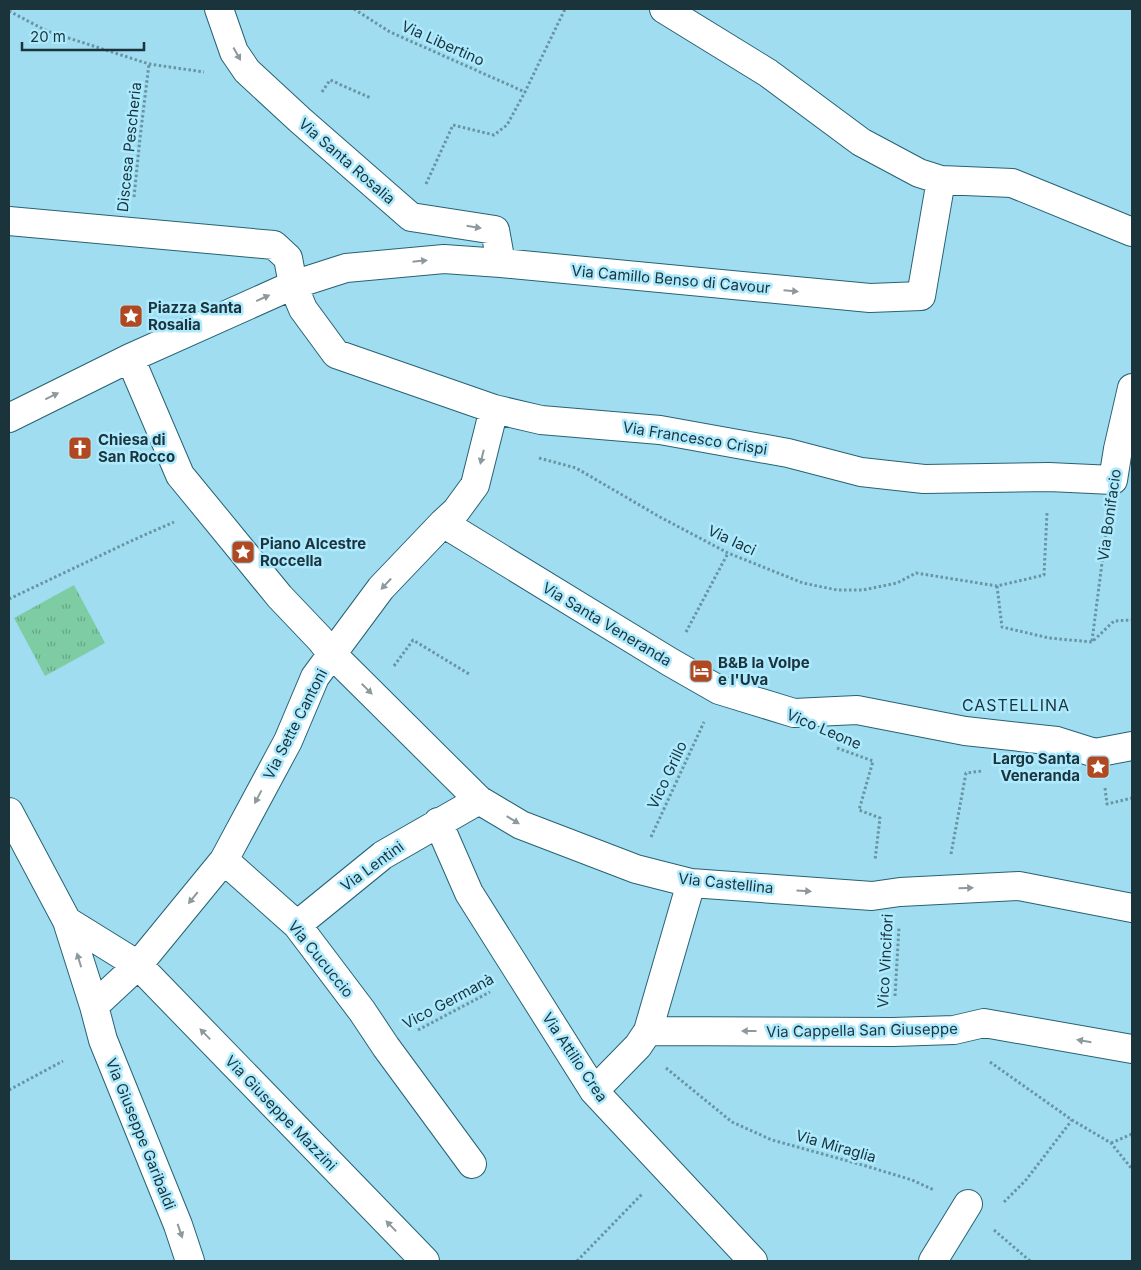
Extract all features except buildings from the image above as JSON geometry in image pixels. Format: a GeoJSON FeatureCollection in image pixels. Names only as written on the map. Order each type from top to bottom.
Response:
{"type":"FeatureCollection","features":[{"type":"Feature","properties":{"kind":"street","name":"Via Santa Rosalia"},"geometry":{"type":"LineString","coordinates":[[219,9],[234,52],[248,71],[300,120],[412,217]]}},
{"type":"Feature","properties":{"kind":"street"},"geometry":{"type":"LineString","coordinates":[[664,9],[768,73],[861,142],[919,172],[941,180],[1012,183],[1132,232]]}},
{"type":"Feature","properties":{"kind":"street","name":"Via Camillo Benso di Cavour"},"geometry":{"type":"LineString","coordinates":[[9,418],[130,358],[293,285],[346,268],[444,259],[870,298],[921,296],[941,180]]}},
{"type":"Feature","properties":{"kind":"street"},"geometry":{"type":"LineString","coordinates":[[412,217],[495,230],[501,263]]}},
{"type":"Feature","properties":{"kind":"street"},"geometry":{"type":"LineString","coordinates":[[9,221],[274,245],[288,258],[293,285]]}},
{"type":"Feature","properties":{"kind":"street","name":"Via Francesco Crispi"},"geometry":{"type":"LineString","coordinates":[[293,285],[302,309],[336,354],[494,409],[541,420],[660,430],[788,453],[861,472],[924,479],[1049,476],[1113,480]]}},
{"type":"Feature","properties":{"kind":"street"},"geometry":{"type":"LineString","coordinates":[[130,358],[180,475],[280,597],[332,654]]}},
{"type":"Feature","properties":{"kind":"street","name":"Via Bonifacio"},"geometry":{"type":"LineString","coordinates":[[1113,480],[1132,388]]}},
{"type":"Feature","properties":{"kind":"street","name":"Via Sette Cantoni"},"geometry":{"type":"LineString","coordinates":[[94,1006],[138,966],[224,860],[288,741],[315,677],[381,588],[456,511],[475,485],[494,409]]}},
{"type":"Feature","properties":{"kind":"street","name":"Via Santa Veneranda"},"geometry":{"type":"LineString","coordinates":[[443,523],[718,690],[794,713],[857,710],[965,731],[1046,740],[1095,753],[1132,746]]}},
{"type":"Feature","properties":{"kind":"street","name":"Via Castellina"},"geometry":{"type":"LineString","coordinates":[[332,654],[479,800],[521,825],[636,869],[691,883],[872,896],[900,892],[1019,886],[1132,908]]}},
{"type":"Feature","properties":{"kind":"street","name":"Via Lentini"},"geometry":{"type":"LineString","coordinates":[[297,925],[383,855],[479,800]]}},
{"type":"Feature","properties":{"kind":"street","name":"Via Giuseppe Garibaldi"},"geometry":{"type":"LineString","coordinates":[[9,812],[67,921],[103,1040],[178,1225],[190,1261]]}},
{"type":"Feature","properties":{"kind":"street","name":"Via Attilio Crea"},"geometry":{"type":"LineString","coordinates":[[438,822],[469,893],[594,1091],[753,1261]]}},
{"type":"Feature","properties":{"kind":"street","name":"Via Cucuccio"},"geometry":{"type":"LineString","coordinates":[[224,860],[297,925],[362,1011],[386,1047],[472,1164]]}},
{"type":"Feature","properties":{"kind":"street"},"geometry":{"type":"LineString","coordinates":[[594,1091],[643,1038],[691,883]]}},
{"type":"Feature","properties":{"kind":"street","name":"Via Giuseppe Mazzini"},"geometry":{"type":"LineString","coordinates":[[67,921],[138,966],[425,1261]]}},
{"type":"Feature","properties":{"kind":"street","name":"Via Cappella San Giuseppe"},"geometry":{"type":"LineString","coordinates":[[643,1038],[954,1030],[984,1023],[1132,1049]]}},
{"type":"Feature","properties":{"kind":"street"},"geometry":{"type":"LineString","coordinates":[[933,1261],[976,1213]]}},
{"type":"Feature","properties":{"kind":"path","name":"Via Libertino"},"geometry":{"type":"LineString","coordinates":[[354,9],[390,32],[525,92]]}},
{"type":"Feature","properties":{"kind":"path"},"geometry":{"type":"LineString","coordinates":[[412,217],[453,125],[494,135],[507,125],[565,9]]}},
{"type":"Feature","properties":{"kind":"path"},"geometry":{"type":"LineString","coordinates":[[9,11],[47,31],[149,64],[212,73],[248,71]]}},
{"type":"Feature","properties":{"kind":"path","name":"Discesa Pescheria"},"geometry":{"type":"LineString","coordinates":[[131,232],[149,64]]}},
{"type":"Feature","properties":{"kind":"path"},"geometry":{"type":"LineString","coordinates":[[300,120],[330,80],[371,98]]}},
{"type":"Feature","properties":{"kind":"path","name":"Via Iaci"},"geometry":{"type":"LineString","coordinates":[[534,456],[576,468],[660,517],[728,553],[803,583],[837,590],[863,590],[897,583],[916,573],[997,586]]}},
{"type":"Feature","properties":{"kind":"path"},"geometry":{"type":"LineString","coordinates":[[1049,476],[1044,575],[997,586],[1002,627],[1049,638],[1092,642],[1114,621],[1132,620]]}},
{"type":"Feature","properties":{"kind":"path","name":"Via Bonifacio"},"geometry":{"type":"LineString","coordinates":[[1092,642],[1113,480]]}},
{"type":"Feature","properties":{"kind":"path"},"geometry":{"type":"LineString","coordinates":[[9,599],[147,534]]}},
{"type":"Feature","properties":{"kind":"path"},"geometry":{"type":"LineString","coordinates":[[670,662],[728,553]]}},
{"type":"Feature","properties":{"kind":"path"},"geometry":{"type":"LineString","coordinates":[[373,694],[413,640],[469,674]]}},
{"type":"Feature","properties":{"kind":"path","name":"Vico Grillo"},"geometry":{"type":"LineString","coordinates":[[636,869],[718,690]]}},
{"type":"Feature","properties":{"kind":"path","name":"Vico Leone"},"geometry":{"type":"LineString","coordinates":[[831,745],[873,761],[859,810],[880,818],[872,896]]}},
{"type":"Feature","properties":{"kind":"path"},"geometry":{"type":"LineString","coordinates":[[945,889],[966,773]]}},
{"type":"Feature","properties":{"kind":"path"},"geometry":{"type":"LineString","coordinates":[[1105,787],[1108,804],[1132,798]]}},
{"type":"Feature","properties":{"kind":"path","name":"Vico Vincifori"},"geometry":{"type":"LineString","coordinates":[[893,1032],[900,892]]}},
{"type":"Feature","properties":{"kind":"path","name":"Vico Germanà"},"geometry":{"type":"LineString","coordinates":[[386,1047],[521,975]]}},
{"type":"Feature","properties":{"kind":"path"},"geometry":{"type":"LineString","coordinates":[[954,1030],[977,1052],[1072,1120],[1111,1143],[1132,1169]]}},
{"type":"Feature","properties":{"kind":"path","name":"Via Miraglia"},"geometry":{"type":"LineString","coordinates":[[643,1038],[732,1122],[772,1140],[912,1180],[976,1213],[1030,1261]]}},
{"type":"Feature","properties":{"kind":"path"},"geometry":{"type":"LineString","coordinates":[[9,1090],[64,1061]]}},
{"type":"Feature","properties":{"kind":"path"},"geometry":{"type":"LineString","coordinates":[[976,1213],[1026,1180],[1072,1120]]}},
{"type":"Feature","properties":{"kind":"path"},"geometry":{"type":"LineString","coordinates":[[1111,1143],[1132,1134]]}},
{"type":"Feature","properties":{"kind":"path"},"geometry":{"type":"LineString","coordinates":[[577,1261],[666,1169]]}},
{"type":"Feature","properties":{"kind":"green space"},"geometry":{"type":"Polygon","coordinates":[[[74,585],[105,643],[45,676],[14,618],[74,585]]]}},
{"type":"Feature","properties":{"kind":"place","name":"Piazza Santa Rosalia"},"geometry":{"type":"Point","coordinates":[131,316]}},
{"type":"Feature","properties":{"kind":"place","name":"Chiesa di San Rocco"},"geometry":{"type":"Point","coordinates":[80,448]}},
{"type":"Feature","properties":{"kind":"place","name":"Piano Alcestre Roccella"},"geometry":{"type":"Point","coordinates":[243,552]}},
{"type":"Feature","properties":{"kind":"place","name":"B&B la Volpe e l'Uva"},"geometry":{"type":"Point","coordinates":[701,671]}},
{"type":"Feature","properties":{"kind":"place","name":"Largo Santa Veneranda"},"geometry":{"type":"Point","coordinates":[1098,767]}},
{"type":"Feature","properties":{"kind":"district","name":"CASTELLINA"},"geometry":{"type":"Point","coordinates":[1016,705]}}]}
